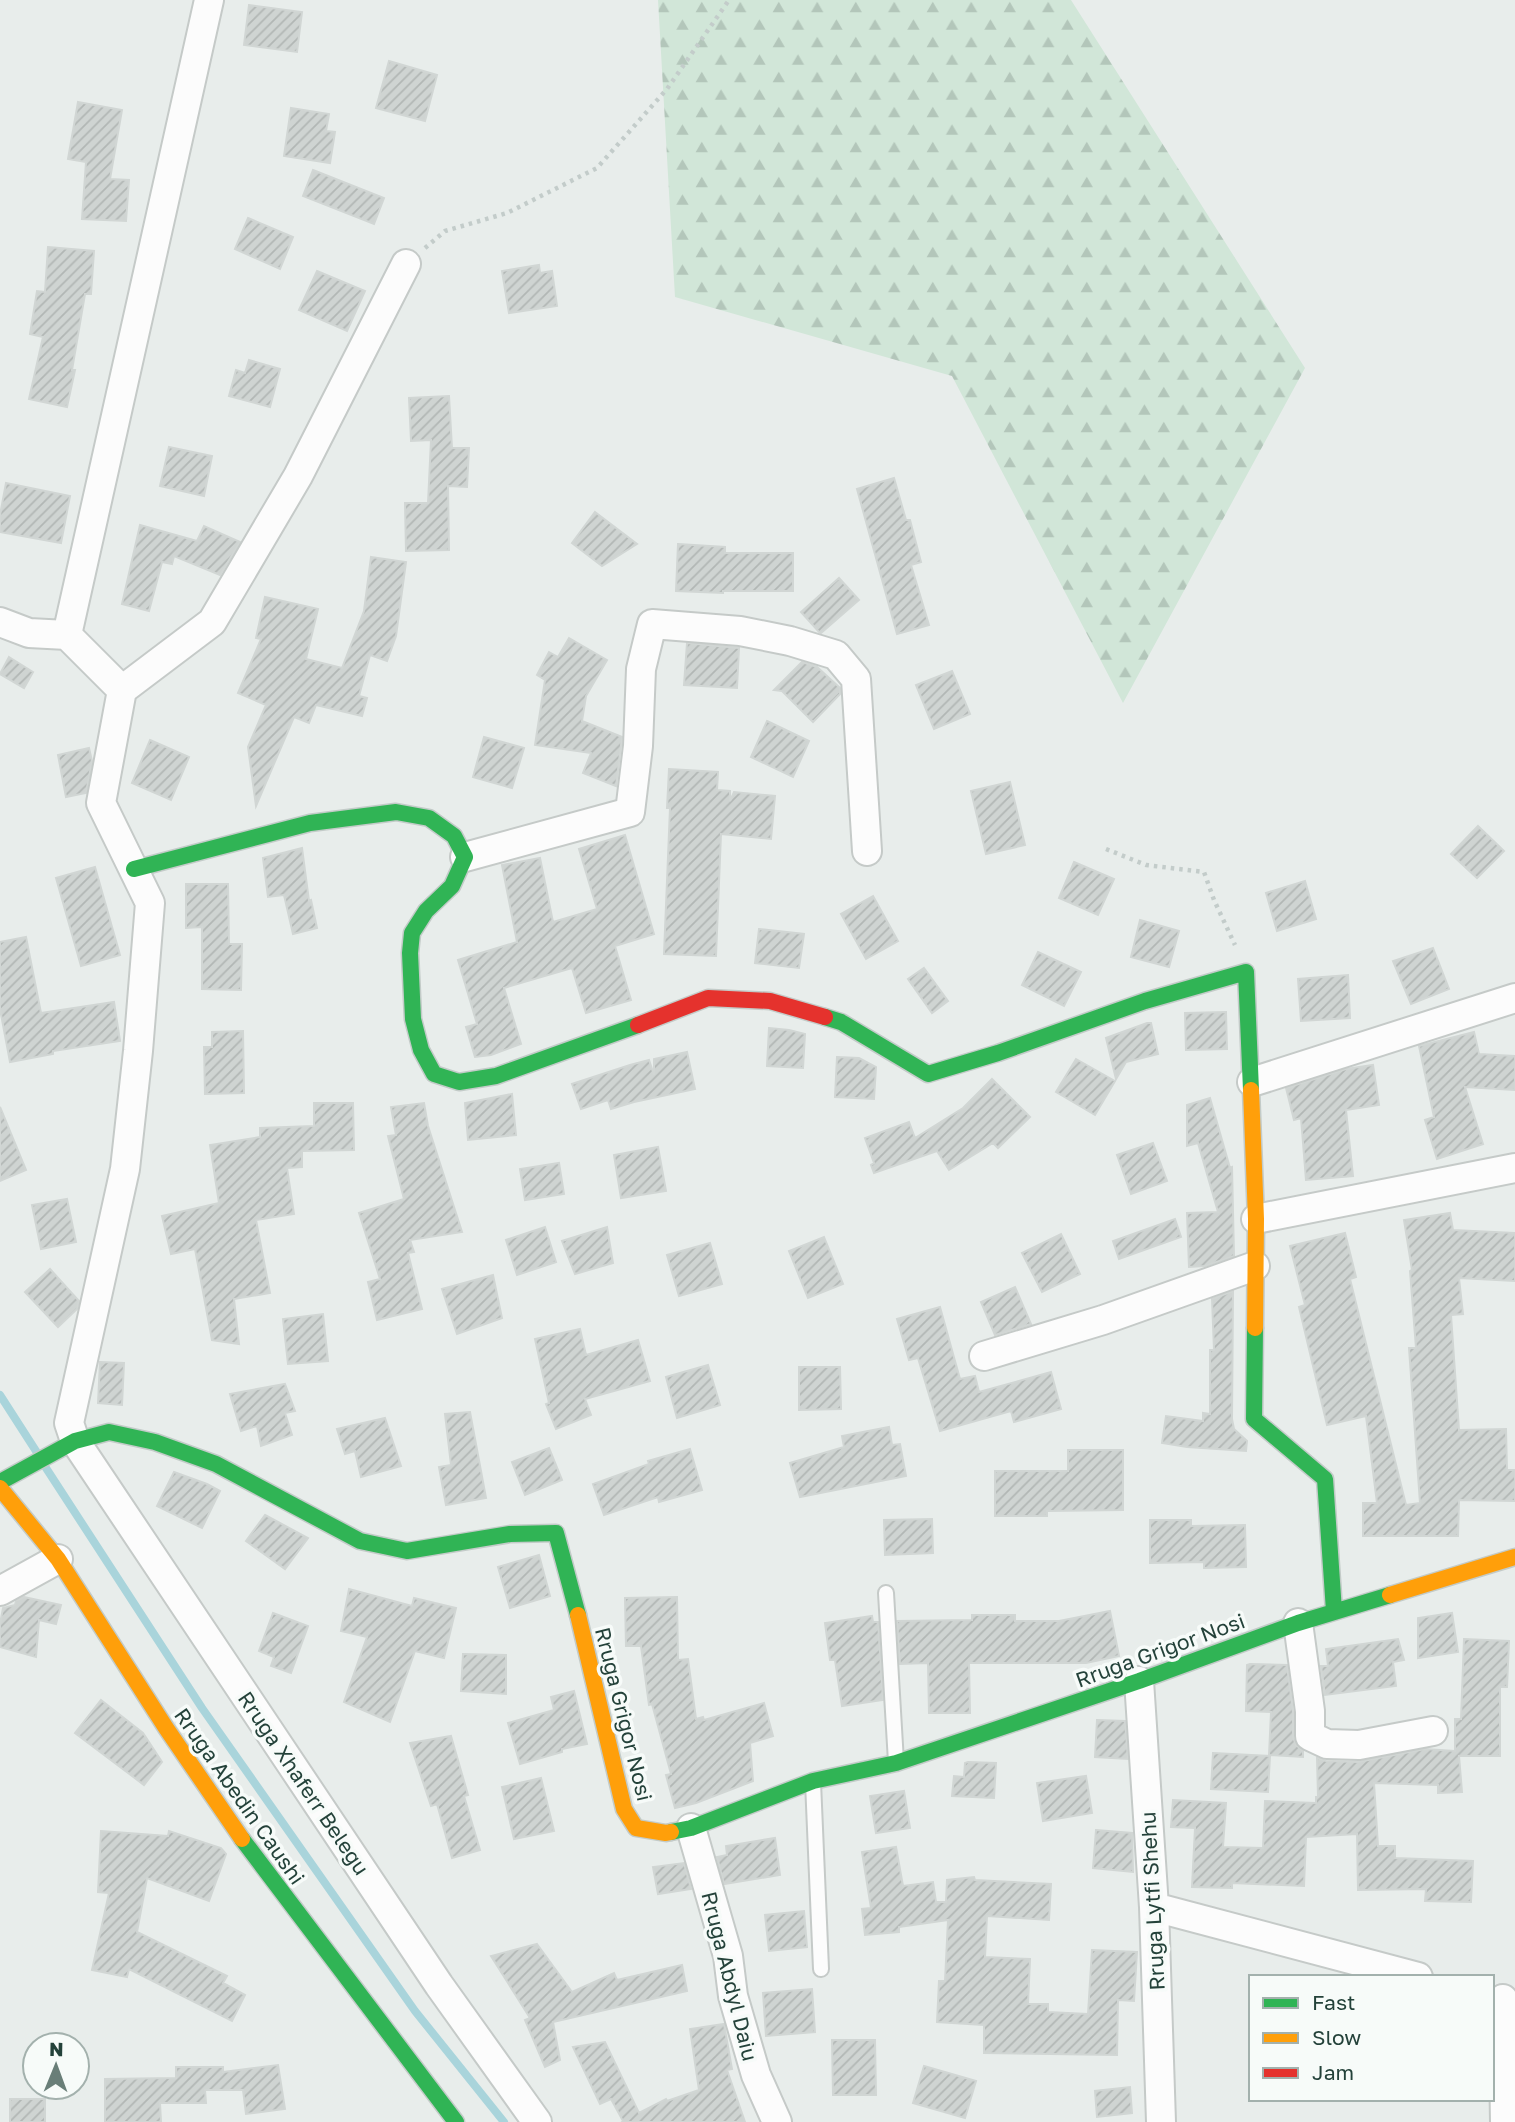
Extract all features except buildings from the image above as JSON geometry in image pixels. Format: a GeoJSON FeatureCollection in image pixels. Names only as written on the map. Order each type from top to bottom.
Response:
{"type":"FeatureCollection","features":[{"type":"Feature","properties":{"kind":"street"},"geometry":{"type":"LineString","coordinates":[[67,635],[209,0]]}},
{"type":"Feature","properties":{"kind":"street"},"geometry":{"type":"LineString","coordinates":[[0,1485],[63,1448],[125,1169],[150,903],[101,803],[122,690],[212,622],[299,475],[406,264]]}},
{"type":"Feature","properties":{"kind":"street"},"geometry":{"type":"LineString","coordinates":[[0,622],[29,633],[67,635],[122,690]]}},
{"type":"Feature","properties":{"kind":"street"},"geometry":{"type":"LineString","coordinates":[[464,858],[629,812],[638,746],[640,669],[652,624],[740,631],[790,640],[836,655],[856,679],[867,851]]}},
{"type":"Feature","properties":{"kind":"street"},"geometry":{"type":"LineString","coordinates":[[134,869],[310,823],[396,812],[429,818],[454,836],[464,858],[452,886],[426,911],[412,933],[410,953],[413,1019],[421,1050],[434,1074],[459,1083],[496,1076],[708,998],[769,1001],[841,1022],[928,1074],[998,1053],[1145,1001],[1246,972],[1256,1219],[1255,1419],[1325,1479],[1334,1611]]}},
{"type":"Feature","properties":{"kind":"street"},"geometry":{"type":"LineString","coordinates":[[1252,1082],[1515,998]]}},
{"type":"Feature","properties":{"kind":"street"},"geometry":{"type":"LineString","coordinates":[[1256,1219],[1515,1168]]}},
{"type":"Feature","properties":{"kind":"street"},"geometry":{"type":"LineString","coordinates":[[984,1356],[1103,1320],[1255,1266]]}},
{"type":"Feature","properties":{"kind":"street","name":"Rruga Grigor Nosi"},"geometry":{"type":"LineString","coordinates":[[63,1448],[109,1432],[155,1442],[216,1464],[360,1541],[407,1551],[510,1534],[556,1533],[586,1644],[624,1809],[636,1828],[666,1833],[691,1828],[813,1781],[896,1763],[1139,1681],[1298,1623],[1515,1556]]}},
{"type":"Feature","properties":{"kind":"street","name":"Rruga Xhaferr Belegu"},"geometry":{"type":"LineString","coordinates":[[63,1448],[537,2122]]}},
{"type":"Feature","properties":{"kind":"street","name":"Rruga Abedin Caushi"},"geometry":{"type":"LineString","coordinates":[[0,1485],[58,1559],[166,1728],[254,1857],[456,2122]]}},
{"type":"Feature","properties":{"kind":"street"},"geometry":{"type":"LineString","coordinates":[[0,1591],[58,1559]]}},
{"type":"Feature","properties":{"kind":"street"},"geometry":{"type":"LineString","coordinates":[[1298,1623],[1310,1711],[1310,1736],[1327,1744],[1359,1745],[1433,1731]]}},
{"type":"Feature","properties":{"kind":"street","name":"Rruga Lytfi Shehu"},"geometry":{"type":"LineString","coordinates":[[1139,1681],[1154,1907],[1161,2122]]}},
{"type":"Feature","properties":{"kind":"street","name":"Rruga Abdyl Daiu"},"geometry":{"type":"LineString","coordinates":[[691,1828],[727,1956],[733,1996],[756,2075],[777,2122]]}},
{"type":"Feature","properties":{"kind":"street"},"geometry":{"type":"LineString","coordinates":[[1154,1907],[1410,1975]]}},
{"type":"Feature","properties":{"kind":"street"},"geometry":{"type":"LineString","coordinates":[[1503,1998],[1505,2122]]}},
{"type":"Feature","properties":{"kind":"lane"},"geometry":{"type":"LineString","coordinates":[[886,1593],[896,1763]]}},
{"type":"Feature","properties":{"kind":"lane"},"geometry":{"type":"LineString","coordinates":[[813,1781],[821,1969]]}},
{"type":"Feature","properties":{"kind":"path"},"geometry":{"type":"LineString","coordinates":[[406,264],[445,231],[507,214],[597,168],[667,89],[729,0]]}},
{"type":"Feature","properties":{"kind":"path"},"geometry":{"type":"LineString","coordinates":[[1106,849],[1146,865],[1204,872],[1246,972]]}},
{"type":"Feature","properties":{"kind":"green space"},"geometry":{"type":"Polygon","coordinates":[[[658,0],[1071,0],[1305,368],[1123,703],[952,376],[675,297],[658,0]]]}},
{"type":"Feature","properties":{"kind":"waterway"},"geometry":{"type":"LineString","coordinates":[[0,1395],[36,1451]]}},
{"type":"Feature","properties":{"kind":"waterway"},"geometry":{"type":"LineString","coordinates":[[46,1468],[202,1708],[415,2011],[504,2122]]}},
{"type":"Feature","properties":{"kind":"traffic: fast"},"geometry":{"type":"LineString","coordinates":[[134,869],[310,823],[396,812],[429,818],[454,836],[465,857],[452,886],[426,911],[412,933],[410,953],[413,1019],[421,1050],[434,1074],[459,1082],[496,1076],[638,1025]]}},
{"type":"Feature","properties":{"kind":"traffic: fast"},"geometry":{"type":"LineString","coordinates":[[825,1017],[841,1022],[928,1074],[998,1053],[1145,1001],[1246,972],[1251,1090]]}},
{"type":"Feature","properties":{"kind":"traffic: fast"},"geometry":{"type":"LineString","coordinates":[[1255,1328],[1254,1419],[1325,1479],[1334,1611]]}},
{"type":"Feature","properties":{"kind":"traffic: fast"},"geometry":{"type":"LineString","coordinates":[[0,1482],[75,1441],[109,1432],[155,1442],[216,1464],[360,1541],[407,1551],[510,1534],[556,1533],[578,1615]]}},
{"type":"Feature","properties":{"kind":"traffic: fast"},"geometry":{"type":"LineString","coordinates":[[671,1832],[691,1828],[813,1781],[896,1763],[1139,1681],[1298,1623],[1390,1595]]}},
{"type":"Feature","properties":{"kind":"traffic: fast"},"geometry":{"type":"LineString","coordinates":[[242,1839],[456,2122]]}},
{"type":"Feature","properties":{"kind":"traffic: slow"},"geometry":{"type":"LineString","coordinates":[[1251,1090],[1256,1219],[1255,1328]]}},
{"type":"Feature","properties":{"kind":"traffic: slow"},"geometry":{"type":"LineString","coordinates":[[0,1488],[58,1559],[166,1728],[242,1839]]}},
{"type":"Feature","properties":{"kind":"traffic: slow"},"geometry":{"type":"LineString","coordinates":[[1390,1595],[1515,1557]]}},
{"type":"Feature","properties":{"kind":"traffic: slow"},"geometry":{"type":"LineString","coordinates":[[578,1615],[624,1809],[636,1828],[671,1832]]}},
{"type":"Feature","properties":{"kind":"traffic: jam"},"geometry":{"type":"LineString","coordinates":[[638,1025],[708,998],[770,1001],[825,1017]]}}]}
